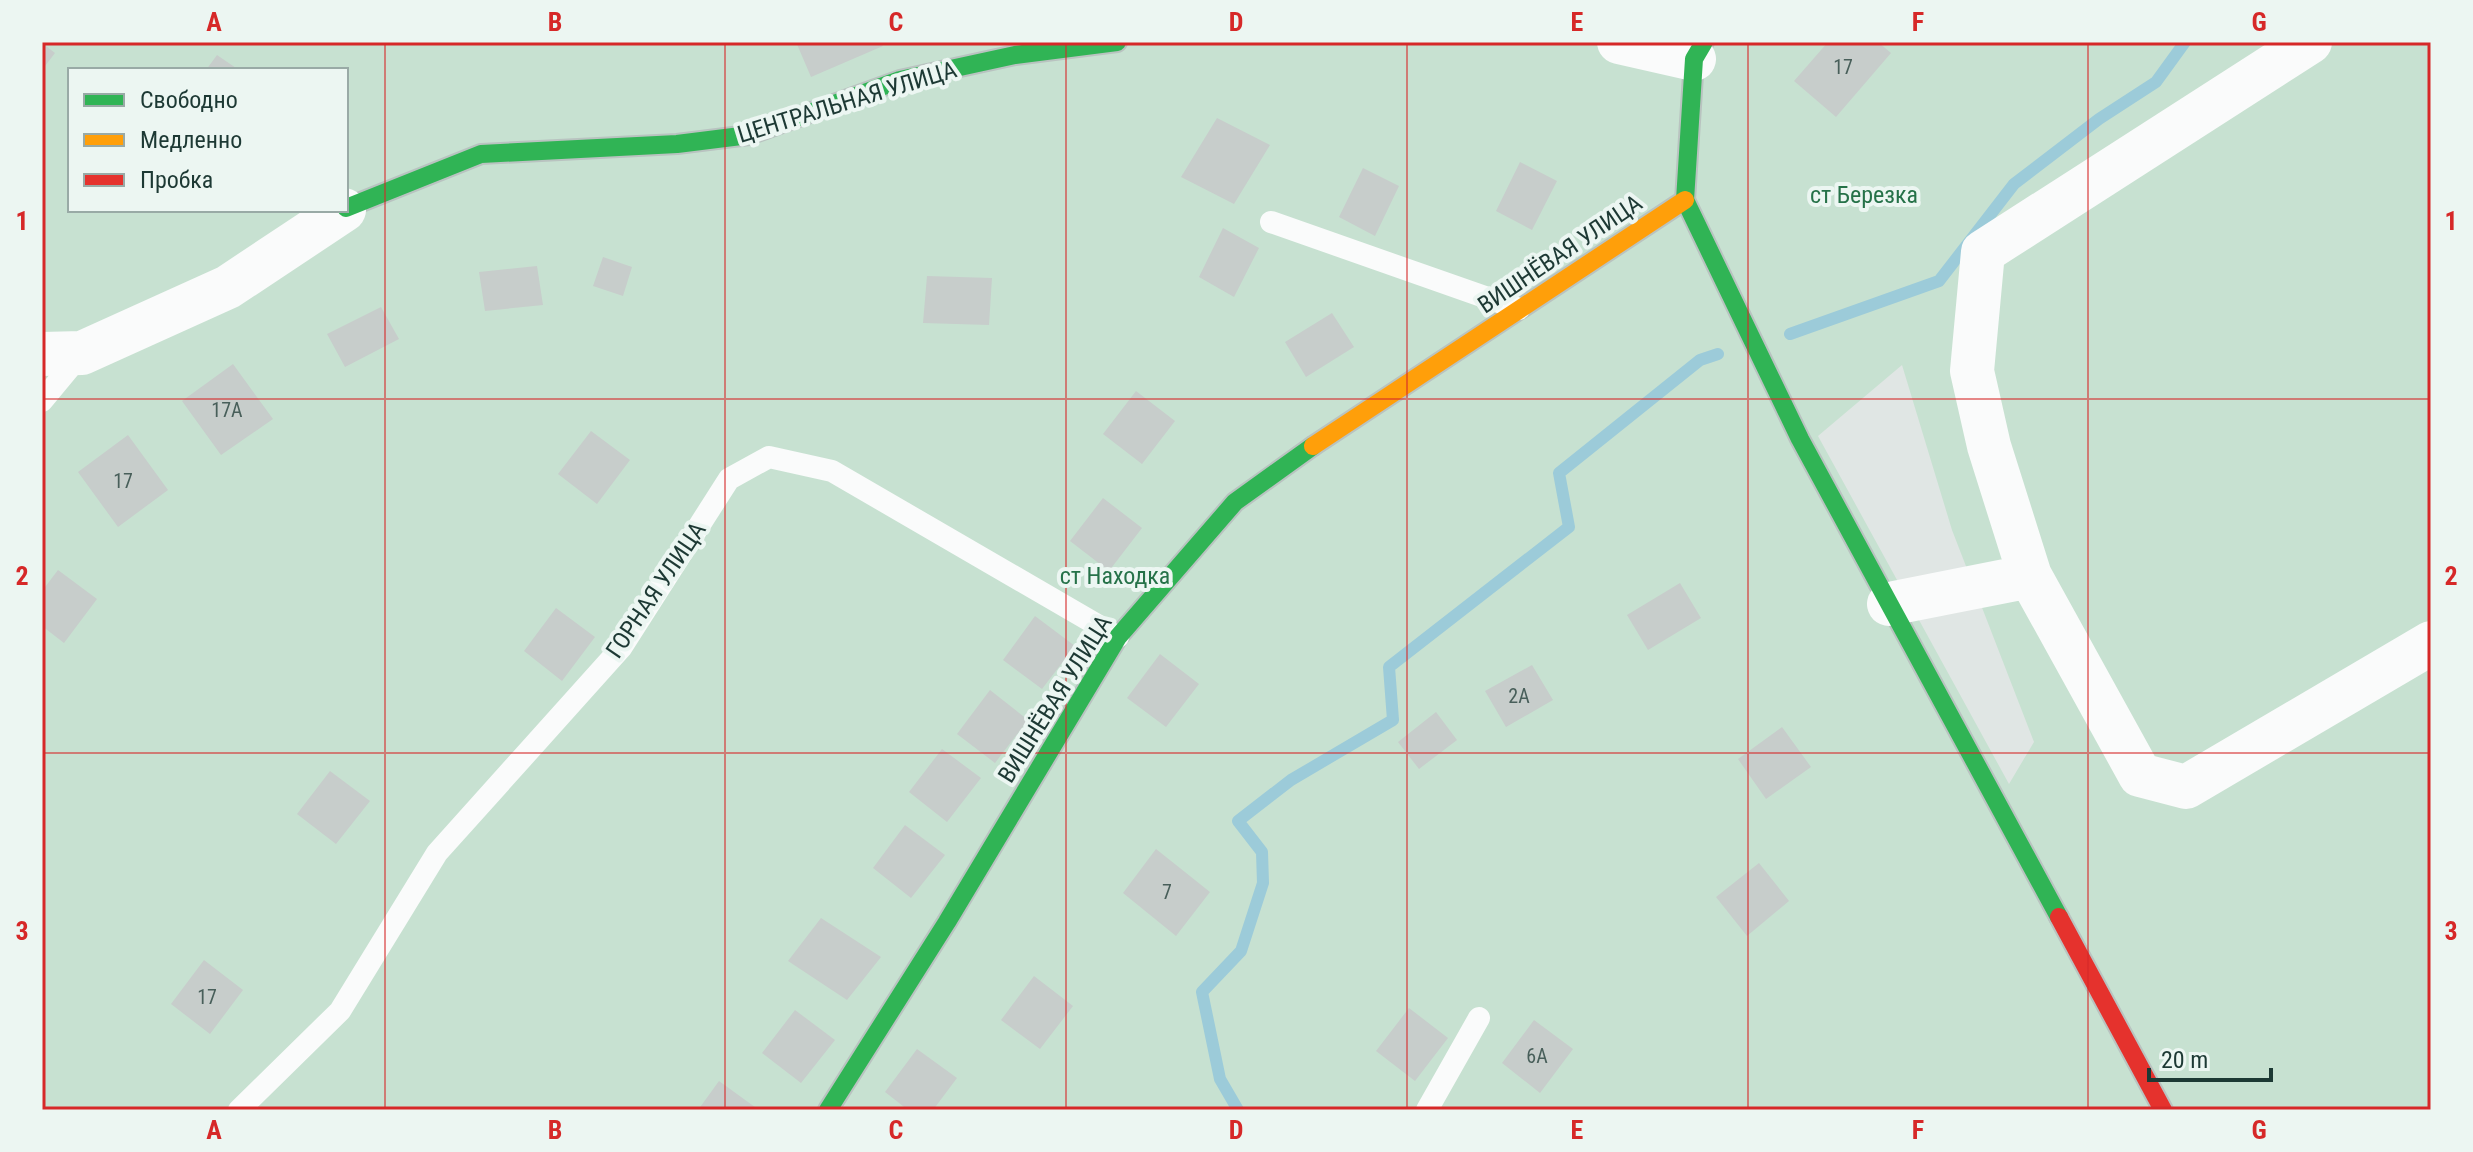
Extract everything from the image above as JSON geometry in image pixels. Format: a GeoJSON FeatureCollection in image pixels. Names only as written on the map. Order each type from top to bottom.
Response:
{"type":"FeatureCollection","features":[{"type":"Feature","properties":{"kind":"street","name":"ЦЕНТРАЛЬНАЯ УЛИЦА"},"geometry":{"type":"LineString","coordinates":[[348,207],[359,200],[481,154],[677,144],[749,135],[900,80],[1015,55],[1117,42]]}},
{"type":"Feature","properties":{"kind":"street"},"geometry":{"type":"LineString","coordinates":[[1619,42],[1699,51],[1685,200],[1800,439],[2163,1110]]}},
{"type":"Feature","properties":{"kind":"street"},"geometry":{"type":"LineString","coordinates":[[2310,42],[1983,252],[1972,371],[1989,446],[2030,576],[2140,775],[2186,787],[2431,643]]}},
{"type":"Feature","properties":{"kind":"street","name":"ВИШНЁВАЯ УЛИЦА"},"geometry":{"type":"LineString","coordinates":[[828,1110],[947,922],[1118,637],[1235,502],[1340,426],[1522,310],[1685,200]]}},
{"type":"Feature","properties":{"kind":"street","name":"ЦЕНТРАЛЬНАЯ УЛИЦА"},"geometry":{"type":"LineString","coordinates":[[62,354],[228,287],[340,212]]}},
{"type":"Feature","properties":{"kind":"street"},"geometry":{"type":"LineString","coordinates":[[1889,604],[2030,576]]}},
{"type":"Feature","properties":{"kind":"lane"},"geometry":{"type":"LineString","coordinates":[[1271,222],[1522,310]]}},
{"type":"Feature","properties":{"kind":"lane"},"geometry":{"type":"LineString","coordinates":[[42,401],[62,354]]}},
{"type":"Feature","properties":{"kind":"lane","name":"ГОРНАЯ УЛИЦА"},"geometry":{"type":"LineString","coordinates":[[239,1110],[340,1011],[437,853],[621,648],[729,479],[769,457],[832,471],[1118,637]]}},
{"type":"Feature","properties":{"kind":"lane"},"geometry":{"type":"LineString","coordinates":[[1427,1110],[1479,1018]]}},
{"type":"Feature","properties":{"kind":"green space","name":"ст Находка"},"geometry":{"type":"Polygon","coordinates":[[[42,42],[2431,42],[2431,1110],[42,1110],[42,42]],[[1902,365],[1818,436],[2009,784],[2034,742],[1952,530],[1902,365]]]}},
{"type":"Feature","properties":{"kind":"building"},"geometry":{"type":"Polygon","coordinates":[[[796,42],[881,42],[883,46],[811,77],[796,42]]]}},
{"type":"Feature","properties":{"kind":"building"},"geometry":{"type":"Polygon","coordinates":[[[1828,42],[1878,42],[1891,53],[1836,117],[1794,81],[1828,42]]]}},
{"type":"Feature","properties":{"kind":"building"},"geometry":{"type":"Polygon","coordinates":[[[42,43],[55,53],[42,70],[42,43]]]}},
{"type":"Feature","properties":{"kind":"building"},"geometry":{"type":"Polygon","coordinates":[[[217,55],[236,68],[207,68],[217,55]]]}},
{"type":"Feature","properties":{"kind":"building"},"geometry":{"type":"Polygon","coordinates":[[[1217,118],[1270,145],[1234,204],[1181,177],[1217,118]]]}},
{"type":"Feature","properties":{"kind":"building"},"geometry":{"type":"Polygon","coordinates":[[[1520,162],[1557,181],[1532,230],[1496,211],[1520,162]]]}},
{"type":"Feature","properties":{"kind":"building"},"geometry":{"type":"Polygon","coordinates":[[[1363,168],[1399,186],[1375,236],[1339,217],[1363,168]]]}},
{"type":"Feature","properties":{"kind":"building"},"geometry":{"type":"Polygon","coordinates":[[[1223,228],[1259,248],[1234,297],[1199,277],[1223,228]]]}},
{"type":"Feature","properties":{"kind":"building"},"geometry":{"type":"Polygon","coordinates":[[[603,257],[632,267],[623,296],[593,286],[603,257]]]}},
{"type":"Feature","properties":{"kind":"building"},"geometry":{"type":"Polygon","coordinates":[[[537,266],[543,305],[485,311],[479,272],[537,266]]]}},
{"type":"Feature","properties":{"kind":"building"},"geometry":{"type":"Polygon","coordinates":[[[927,276],[992,278],[989,325],[923,323],[927,276]]]}},
{"type":"Feature","properties":{"kind":"building"},"geometry":{"type":"Polygon","coordinates":[[[381,307],[399,339],[345,367],[327,334],[381,307]]]}},
{"type":"Feature","properties":{"kind":"building"},"geometry":{"type":"Polygon","coordinates":[[[1332,313],[1354,347],[1306,377],[1285,342],[1332,313]]]}},
{"type":"Feature","properties":{"kind":"building"},"geometry":{"type":"Polygon","coordinates":[[[233,364],[273,419],[221,455],[182,401],[233,364]]]}},
{"type":"Feature","properties":{"kind":"building"},"geometry":{"type":"Polygon","coordinates":[[[1136,391],[1175,421],[1142,464],[1103,434],[1136,391]]]}},
{"type":"Feature","properties":{"kind":"building"},"geometry":{"type":"Polygon","coordinates":[[[591,431],[630,460],[597,504],[558,474],[591,431]]]}},
{"type":"Feature","properties":{"kind":"building"},"geometry":{"type":"Polygon","coordinates":[[[128,435],[168,490],[118,527],[78,472],[128,435]]]}},
{"type":"Feature","properties":{"kind":"building"},"geometry":{"type":"Polygon","coordinates":[[[1103,498],[1142,528],[1109,571],[1070,541],[1103,498]]]}},
{"type":"Feature","properties":{"kind":"building"},"geometry":{"type":"Polygon","coordinates":[[[58,570],[97,599],[64,643],[42,626],[42,591],[58,570]]]}},
{"type":"Feature","properties":{"kind":"building"},"geometry":{"type":"Polygon","coordinates":[[[1680,583],[1701,618],[1648,650],[1627,615],[1680,583]]]}},
{"type":"Feature","properties":{"kind":"building"},"geometry":{"type":"Polygon","coordinates":[[[556,608],[595,637],[562,681],[524,651],[556,608]]]}},
{"type":"Feature","properties":{"kind":"building"},"geometry":{"type":"Polygon","coordinates":[[[1035,616],[1075,646],[1042,689],[1003,660],[1035,616]]]}},
{"type":"Feature","properties":{"kind":"building"},"geometry":{"type":"Polygon","coordinates":[[[1160,654],[1199,684],[1166,727],[1127,698],[1160,654]]]}},
{"type":"Feature","properties":{"kind":"building"},"geometry":{"type":"Polygon","coordinates":[[[1532,665],[1553,700],[1506,727],[1485,691],[1532,665]]]}},
{"type":"Feature","properties":{"kind":"building"},"geometry":{"type":"Polygon","coordinates":[[[990,690],[1028,720],[995,763],[957,734],[990,690]]]}},
{"type":"Feature","properties":{"kind":"building"},"geometry":{"type":"Polygon","coordinates":[[[1436,712],[1457,740],[1419,769],[1398,742],[1436,712]]]}},
{"type":"Feature","properties":{"kind":"building"},"geometry":{"type":"Polygon","coordinates":[[[1782,727],[1811,767],[1766,799],[1738,759],[1782,727]]]}},
{"type":"Feature","properties":{"kind":"building"},"geometry":{"type":"Polygon","coordinates":[[[942,749],[981,778],[947,822],[909,792],[942,749]]]}},
{"type":"Feature","properties":{"kind":"building"},"geometry":{"type":"Polygon","coordinates":[[[330,771],[370,801],[336,844],[297,814],[330,771]]]}},
{"type":"Feature","properties":{"kind":"building"},"geometry":{"type":"Polygon","coordinates":[[[905,825],[945,855],[911,898],[873,868],[905,825]]]}},
{"type":"Feature","properties":{"kind":"building"},"geometry":{"type":"Polygon","coordinates":[[[1156,849],[1210,892],[1176,936],[1123,893],[1156,849]]]}},
{"type":"Feature","properties":{"kind":"building"},"geometry":{"type":"Polygon","coordinates":[[[1759,863],[1789,901],[1747,936],[1716,897],[1759,863]]]}},
{"type":"Feature","properties":{"kind":"building"},"geometry":{"type":"Polygon","coordinates":[[[821,918],[881,957],[847,1000],[788,961],[821,918]]]}},
{"type":"Feature","properties":{"kind":"building"},"geometry":{"type":"Polygon","coordinates":[[[204,960],[243,990],[210,1034],[171,1004],[204,960]]]}},
{"type":"Feature","properties":{"kind":"building"},"geometry":{"type":"Polygon","coordinates":[[[1034,976],[1073,1006],[1040,1049],[1001,1020],[1034,976]]]}},
{"type":"Feature","properties":{"kind":"building"},"geometry":{"type":"Polygon","coordinates":[[[1409,1008],[1448,1038],[1415,1081],[1376,1051],[1409,1008]]]}},
{"type":"Feature","properties":{"kind":"building"},"geometry":{"type":"Polygon","coordinates":[[[795,1010],[835,1040],[801,1083],[762,1053],[795,1010]]]}},
{"type":"Feature","properties":{"kind":"building"},"geometry":{"type":"Polygon","coordinates":[[[1534,1020],[1573,1049],[1540,1093],[1502,1063],[1534,1020]]]}},
{"type":"Feature","properties":{"kind":"building"},"geometry":{"type":"Polygon","coordinates":[[[917,1049],[957,1078],[933,1110],[908,1110],[885,1092],[917,1049]]]}},
{"type":"Feature","properties":{"kind":"building"},"geometry":{"type":"Polygon","coordinates":[[[719,1081],[759,1110],[698,1110],[719,1081]]]}},
{"type":"Feature","properties":{"kind":"waterway"},"geometry":{"type":"LineString","coordinates":[[1790,334],[1939,281],[2014,184],[2099,119],[2156,82],[2185,42]]}},
{"type":"Feature","properties":{"kind":"waterway"},"geometry":{"type":"LineString","coordinates":[[1238,1110],[1220,1079],[1202,992],[1241,951],[1263,883],[1262,852],[1238,821],[1291,780],[1393,720],[1389,667],[1569,527],[1559,473],[1700,360],[1718,354]]}},
{"type":"Feature","properties":{"kind":"traffic: fast"},"geometry":{"type":"LineString","coordinates":[[348,207],[481,154],[677,144],[749,135],[900,80],[1015,55],[1117,42]]}},
{"type":"Feature","properties":{"kind":"traffic: fast"},"geometry":{"type":"LineString","coordinates":[[1704,42],[1694,59],[1685,200],[1800,439],[2059,917]]}},
{"type":"Feature","properties":{"kind":"traffic: fast"},"geometry":{"type":"LineString","coordinates":[[828,1110],[947,922],[1118,637],[1235,502],[1313,446]]}},
{"type":"Feature","properties":{"kind":"traffic: slow"},"geometry":{"type":"LineString","coordinates":[[1313,446],[1685,200]]}},
{"type":"Feature","properties":{"kind":"traffic: jam"},"geometry":{"type":"LineString","coordinates":[[2059,917],[2163,1110]]}},
{"type":"Feature","properties":{"kind":"park label","name":"ст Березка"},"geometry":{"type":"Point","coordinates":[1864,195]}}]}
